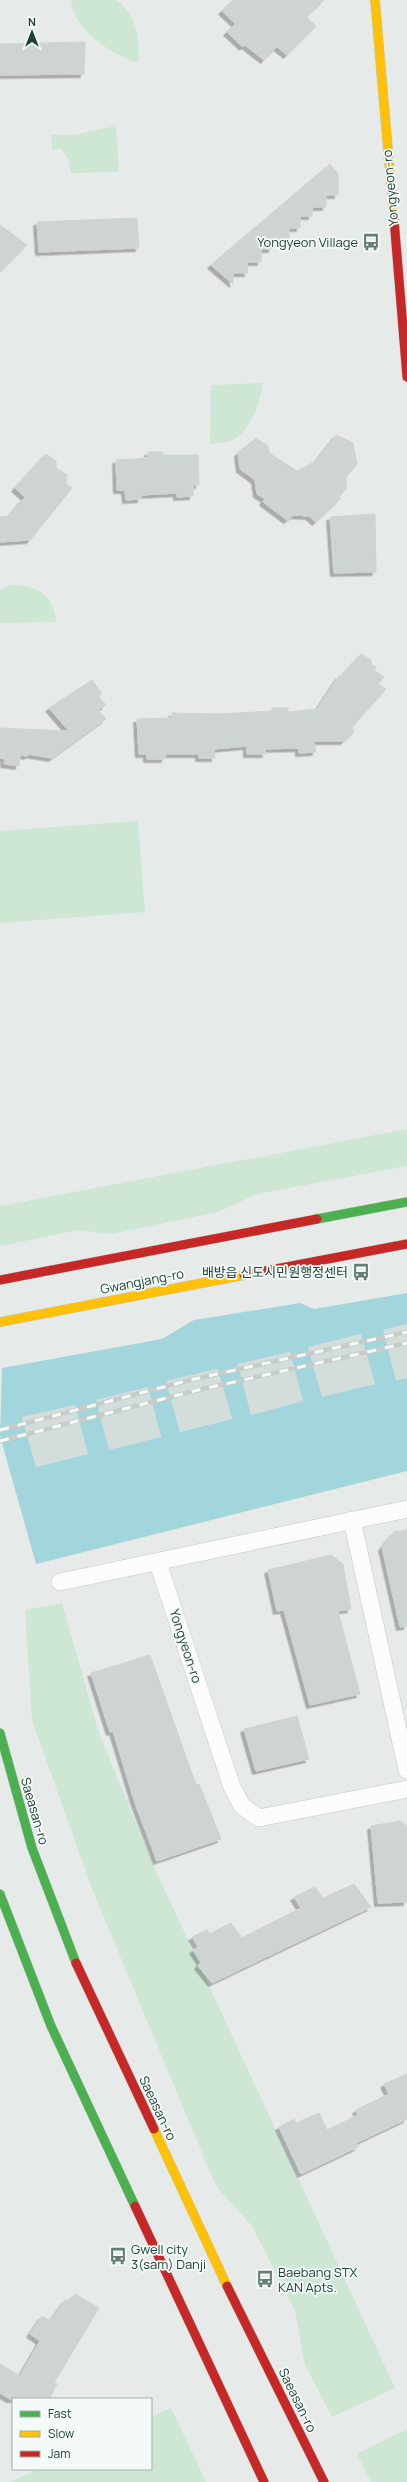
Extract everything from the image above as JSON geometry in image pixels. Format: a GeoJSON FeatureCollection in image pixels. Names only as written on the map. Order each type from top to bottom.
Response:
{"type":"FeatureCollection","features":[{"type":"Feature","properties":{"kind":"main road","name":"Yongyeon-ro"},"geometry":{"type":"LineString","coordinates":[[375,0],[407,377]]}},
{"type":"Feature","properties":{"kind":"main road","name":"Gwangjang-ro"},"geometry":{"type":"LineString","coordinates":[[0,1280],[407,1202]]}},
{"type":"Feature","properties":{"kind":"main road","name":"Gwangjang-ro"},"geometry":{"type":"LineString","coordinates":[[0,1322],[407,1244]]}},
{"type":"Feature","properties":{"kind":"main road","name":"Saeasan-ro"},"geometry":{"type":"LineString","coordinates":[[0,1733],[32,1848],[70,1951],[212,2255],[324,2482]]}},
{"type":"Feature","properties":{"kind":"main road"},"geometry":{"type":"LineString","coordinates":[[0,1894],[4,1913],[51,2026],[264,2482]]}},
{"type":"Feature","properties":{"kind":"street"},"geometry":{"type":"LineString","coordinates":[[60,1582],[158,1563],[407,1508]]}},
{"type":"Feature","properties":{"kind":"street"},"geometry":{"type":"LineString","coordinates":[[352,1520],[407,1770]]}},
{"type":"Feature","properties":{"kind":"street","name":"Yongyeon-ro"},"geometry":{"type":"LineString","coordinates":[[158,1563],[232,1787],[242,1806],[259,1818],[407,1789]]}},
{"type":"Feature","properties":{"kind":"shaded area"},"geometry":{"type":"Polygon","coordinates":[[[407,1324],[407,1378],[396,1380],[383,1330],[407,1324]]]}},
{"type":"Feature","properties":{"kind":"shaded area"},"geometry":{"type":"Polygon","coordinates":[[[361,1334],[375,1384],[322,1398],[308,1347],[361,1334]]]}},
{"type":"Feature","properties":{"kind":"shaded area"},"geometry":{"type":"Polygon","coordinates":[[[290,1352],[304,1401],[251,1415],[238,1364],[290,1352]]]}},
{"type":"Feature","properties":{"kind":"shaded area"},"geometry":{"type":"Polygon","coordinates":[[[219,1369],[232,1419],[180,1432],[166,1381],[219,1369]]]}},
{"type":"Feature","properties":{"kind":"shaded area"},"geometry":{"type":"Polygon","coordinates":[[[148,1387],[161,1437],[109,1450],[95,1400],[148,1387]]]}},
{"type":"Feature","properties":{"kind":"shaded area"},"geometry":{"type":"Polygon","coordinates":[[[75,1404],[88,1454],[36,1467],[22,1417],[75,1404]]]}},
{"type":"Feature","properties":{"kind":"green space"},"geometry":{"type":"Polygon","coordinates":[[[71,0],[116,0],[123,5],[133,20],[136,28],[139,45],[138,63],[117,54],[96,40],[86,31],[79,22],[71,0]]]}},
{"type":"Feature","properties":{"kind":"green space"},"geometry":{"type":"Polygon","coordinates":[[[116,126],[119,172],[71,173],[68,159],[61,148],[52,150],[51,135],[72,135],[116,126]]]}},
{"type":"Feature","properties":{"kind":"green space"},"geometry":{"type":"Polygon","coordinates":[[[263,383],[253,417],[242,433],[236,439],[228,442],[210,444],[211,385],[263,383]]]}},
{"type":"Feature","properties":{"kind":"green space"},"geometry":{"type":"Polygon","coordinates":[[[11,585],[29,587],[42,593],[48,598],[52,605],[56,622],[0,623],[0,590],[11,585]]]}},
{"type":"Feature","properties":{"kind":"green space"},"geometry":{"type":"Polygon","coordinates":[[[138,821],[145,912],[0,923],[0,831],[138,821]]]}},
{"type":"Feature","properties":{"kind":"green space"},"geometry":{"type":"Polygon","coordinates":[[[407,1129],[407,1166],[257,1194],[218,1212],[112,1234],[78,1230],[0,1246],[0,1206],[407,1129]]]}},
{"type":"Feature","properties":{"kind":"green space"},"geometry":{"type":"Polygon","coordinates":[[[62,1603],[99,1733],[155,1869],[395,2388],[332,2417],[305,2365],[295,2311],[252,2226],[216,2186],[92,1889],[32,1720],[25,1610],[62,1603]]]}},
{"type":"Feature","properties":{"kind":"green space"},"geometry":{"type":"Polygon","coordinates":[[[171,2408],[206,2482],[10,2482],[36,2470],[152,2470],[152,2417],[171,2408]]]}},
{"type":"Feature","properties":{"kind":"green space"},"geometry":{"type":"Polygon","coordinates":[[[407,2429],[407,2482],[371,2482],[357,2454],[407,2429]]]}},
{"type":"Feature","properties":{"kind":"water"},"geometry":{"type":"Polygon","coordinates":[[[407,1293],[407,1324],[383,1330],[396,1380],[407,1378],[407,1471],[36,1564],[0,1436],[2,1368],[162,1339],[194,1320],[300,1303],[314,1309],[407,1293]],[[361,1334],[308,1347],[322,1397],[375,1384],[361,1334]],[[290,1352],[238,1364],[251,1415],[303,1401],[290,1352]],[[218,1369],[166,1381],[180,1432],[232,1419],[218,1369]],[[148,1387],[96,1400],[109,1450],[161,1437],[148,1387]],[[75,1405],[22,1417],[36,1467],[88,1454],[75,1405]]]}},
{"type":"Feature","properties":{"kind":"building"},"geometry":{"type":"Polygon","coordinates":[[[233,0],[324,0],[306,17],[316,26],[287,55],[277,47],[264,60],[245,45],[243,47],[227,32],[236,24],[222,11],[233,0]]]}},
{"type":"Feature","properties":{"kind":"building"},"geometry":{"type":"Polygon","coordinates":[[[85,42],[84,74],[0,75],[0,44],[85,42]]]}},
{"type":"Feature","properties":{"kind":"building"},"geometry":{"type":"Polygon","coordinates":[[[330,164],[338,174],[338,195],[326,195],[326,207],[312,207],[312,216],[300,216],[300,228],[289,228],[289,239],[272,239],[272,249],[261,249],[261,262],[247,262],[248,273],[233,273],[233,284],[211,265],[330,164]]]}},
{"type":"Feature","properties":{"kind":"building"},"geometry":{"type":"Polygon","coordinates":[[[137,218],[139,248],[39,252],[37,222],[137,218]]]}},
{"type":"Feature","properties":{"kind":"building"},"geometry":{"type":"Polygon","coordinates":[[[0,225],[27,245],[0,272],[0,225]]]}},
{"type":"Feature","properties":{"kind":"building"},"geometry":{"type":"Polygon","coordinates":[[[336,435],[353,443],[357,464],[346,477],[346,489],[338,495],[341,498],[316,522],[309,516],[294,515],[287,520],[263,502],[265,499],[257,494],[255,480],[240,469],[238,453],[256,438],[268,446],[269,453],[297,471],[316,461],[336,435]]]}},
{"type":"Feature","properties":{"kind":"building"},"geometry":{"type":"Polygon","coordinates":[[[148,452],[163,452],[163,455],[198,455],[199,485],[193,485],[193,496],[177,497],[177,493],[141,495],[141,499],[126,500],[125,490],[117,490],[116,460],[148,458],[148,452]]]}},
{"type":"Feature","properties":{"kind":"building"},"geometry":{"type":"Polygon","coordinates":[[[46,454],[56,461],[56,468],[67,475],[66,484],[72,488],[30,540],[0,542],[0,517],[9,516],[25,497],[15,488],[46,454]]]}},
{"type":"Feature","properties":{"kind":"building"},"geometry":{"type":"Polygon","coordinates":[[[375,514],[376,572],[334,573],[330,517],[375,514]]]}},
{"type":"Feature","properties":{"kind":"building"},"geometry":{"type":"Polygon","coordinates":[[[361,654],[371,660],[371,665],[376,667],[374,670],[384,677],[378,684],[386,689],[352,727],[354,732],[344,741],[314,741],[316,752],[299,753],[299,748],[265,749],[266,754],[247,754],[247,746],[214,749],[215,758],[199,758],[199,754],[165,754],[165,759],[147,759],[147,754],[139,754],[137,719],[172,718],[172,713],[220,714],[272,711],[272,708],[288,708],[288,712],[317,709],[339,676],[341,677],[361,654]]]}},
{"type":"Feature","properties":{"kind":"building"},"geometry":{"type":"Polygon","coordinates":[[[92,680],[102,694],[98,696],[106,705],[98,710],[106,719],[52,758],[28,754],[28,756],[20,755],[19,766],[4,764],[5,759],[0,758],[0,728],[69,731],[49,708],[92,680]]]}},
{"type":"Feature","properties":{"kind":"building"},"geometry":{"type":"Polygon","coordinates":[[[407,1530],[407,1626],[400,1627],[382,1547],[394,1532],[407,1530]]]}},
{"type":"Feature","properties":{"kind":"building"},"geometry":{"type":"Polygon","coordinates":[[[331,1555],[343,1564],[351,1609],[338,1611],[360,1694],[310,1705],[284,1610],[277,1611],[268,1570],[331,1555]]]}},
{"type":"Feature","properties":{"kind":"building"},"geometry":{"type":"Polygon","coordinates":[[[150,1655],[196,1785],[199,1784],[221,1839],[157,1861],[135,1803],[113,1731],[110,1732],[91,1673],[150,1655]]]}},
{"type":"Feature","properties":{"kind":"building"},"geometry":{"type":"Polygon","coordinates":[[[297,1716],[309,1759],[256,1771],[244,1729],[297,1716]]]}},
{"type":"Feature","properties":{"kind":"building"},"geometry":{"type":"Polygon","coordinates":[[[400,1821],[407,1826],[407,1902],[378,1903],[371,1826],[400,1821]]]}},
{"type":"Feature","properties":{"kind":"building"},"geometry":{"type":"Polygon","coordinates":[[[354,1884],[371,1907],[212,1983],[198,1966],[201,1962],[193,1950],[198,1947],[192,1937],[207,1930],[210,1934],[231,1923],[242,1938],[301,1908],[294,1897],[315,1887],[323,1898],[354,1884]]]}},
{"type":"Feature","properties":{"kind":"building"},"geometry":{"type":"Polygon","coordinates":[[[407,2074],[407,2119],[356,2143],[358,2147],[301,2174],[279,2127],[294,2119],[296,2123],[319,2113],[327,2130],[358,2115],[356,2110],[389,2094],[384,2084],[407,2074]]]}},
{"type":"Feature","properties":{"kind":"building"},"geometry":{"type":"Polygon","coordinates":[[[75,2294],[99,2308],[54,2383],[57,2384],[50,2398],[10,2399],[0,2393],[0,2364],[20,2376],[40,2341],[30,2334],[42,2316],[51,2321],[65,2300],[69,2302],[75,2294]]]}},
{"type":"Feature","properties":{"kind":"railway"},"geometry":{"type":"LineString","coordinates":[[0,1430],[190,1380],[407,1332]]}},
{"type":"Feature","properties":{"kind":"railway"},"geometry":{"type":"LineString","coordinates":[[0,1441],[194,1391],[407,1343]]}},
{"type":"Feature","properties":{"kind":"traffic: fast"},"geometry":{"type":"LineString","coordinates":[[317,1219],[407,1202]]}},
{"type":"Feature","properties":{"kind":"traffic: fast"},"geometry":{"type":"LineString","coordinates":[[0,1733],[32,1848],[76,1963]]}},
{"type":"Feature","properties":{"kind":"traffic: fast"},"geometry":{"type":"LineString","coordinates":[[0,1894],[51,2026],[135,2206]]}},
{"type":"Feature","properties":{"kind":"traffic: slow"},"geometry":{"type":"LineString","coordinates":[[375,0],[394,219]]}},
{"type":"Feature","properties":{"kind":"traffic: slow"},"geometry":{"type":"LineString","coordinates":[[0,1322],[244,1275]]}},
{"type":"Feature","properties":{"kind":"traffic: slow"},"geometry":{"type":"LineString","coordinates":[[154,2129],[227,2286]]}},
{"type":"Feature","properties":{"kind":"traffic: jam"},"geometry":{"type":"LineString","coordinates":[[394,219],[407,377]]}},
{"type":"Feature","properties":{"kind":"traffic: jam"},"geometry":{"type":"LineString","coordinates":[[0,1280],[317,1219]]}},
{"type":"Feature","properties":{"kind":"traffic: jam"},"geometry":{"type":"LineString","coordinates":[[244,1275],[407,1244]]}},
{"type":"Feature","properties":{"kind":"traffic: jam"},"geometry":{"type":"LineString","coordinates":[[76,1963],[154,2129]]}},
{"type":"Feature","properties":{"kind":"traffic: jam"},"geometry":{"type":"LineString","coordinates":[[135,2206],[264,2482]]}},
{"type":"Feature","properties":{"kind":"traffic: jam"},"geometry":{"type":"LineString","coordinates":[[227,2286],[324,2482]]}},
{"type":"Feature","properties":{"kind":"place","name":"Yongyeon Village"},"geometry":{"type":"Point","coordinates":[371,242]}},
{"type":"Feature","properties":{"kind":"place","name":"배방읍 신도시민원행정센터"},"geometry":{"type":"Point","coordinates":[361,1272]}},
{"type":"Feature","properties":{"kind":"place","name":"Gwell city 3(sam) Danji"},"geometry":{"type":"Point","coordinates":[118,2256]}},
{"type":"Feature","properties":{"kind":"place","name":"Baebang STX KAN Apts."},"geometry":{"type":"Point","coordinates":[265,2279]}}]}
